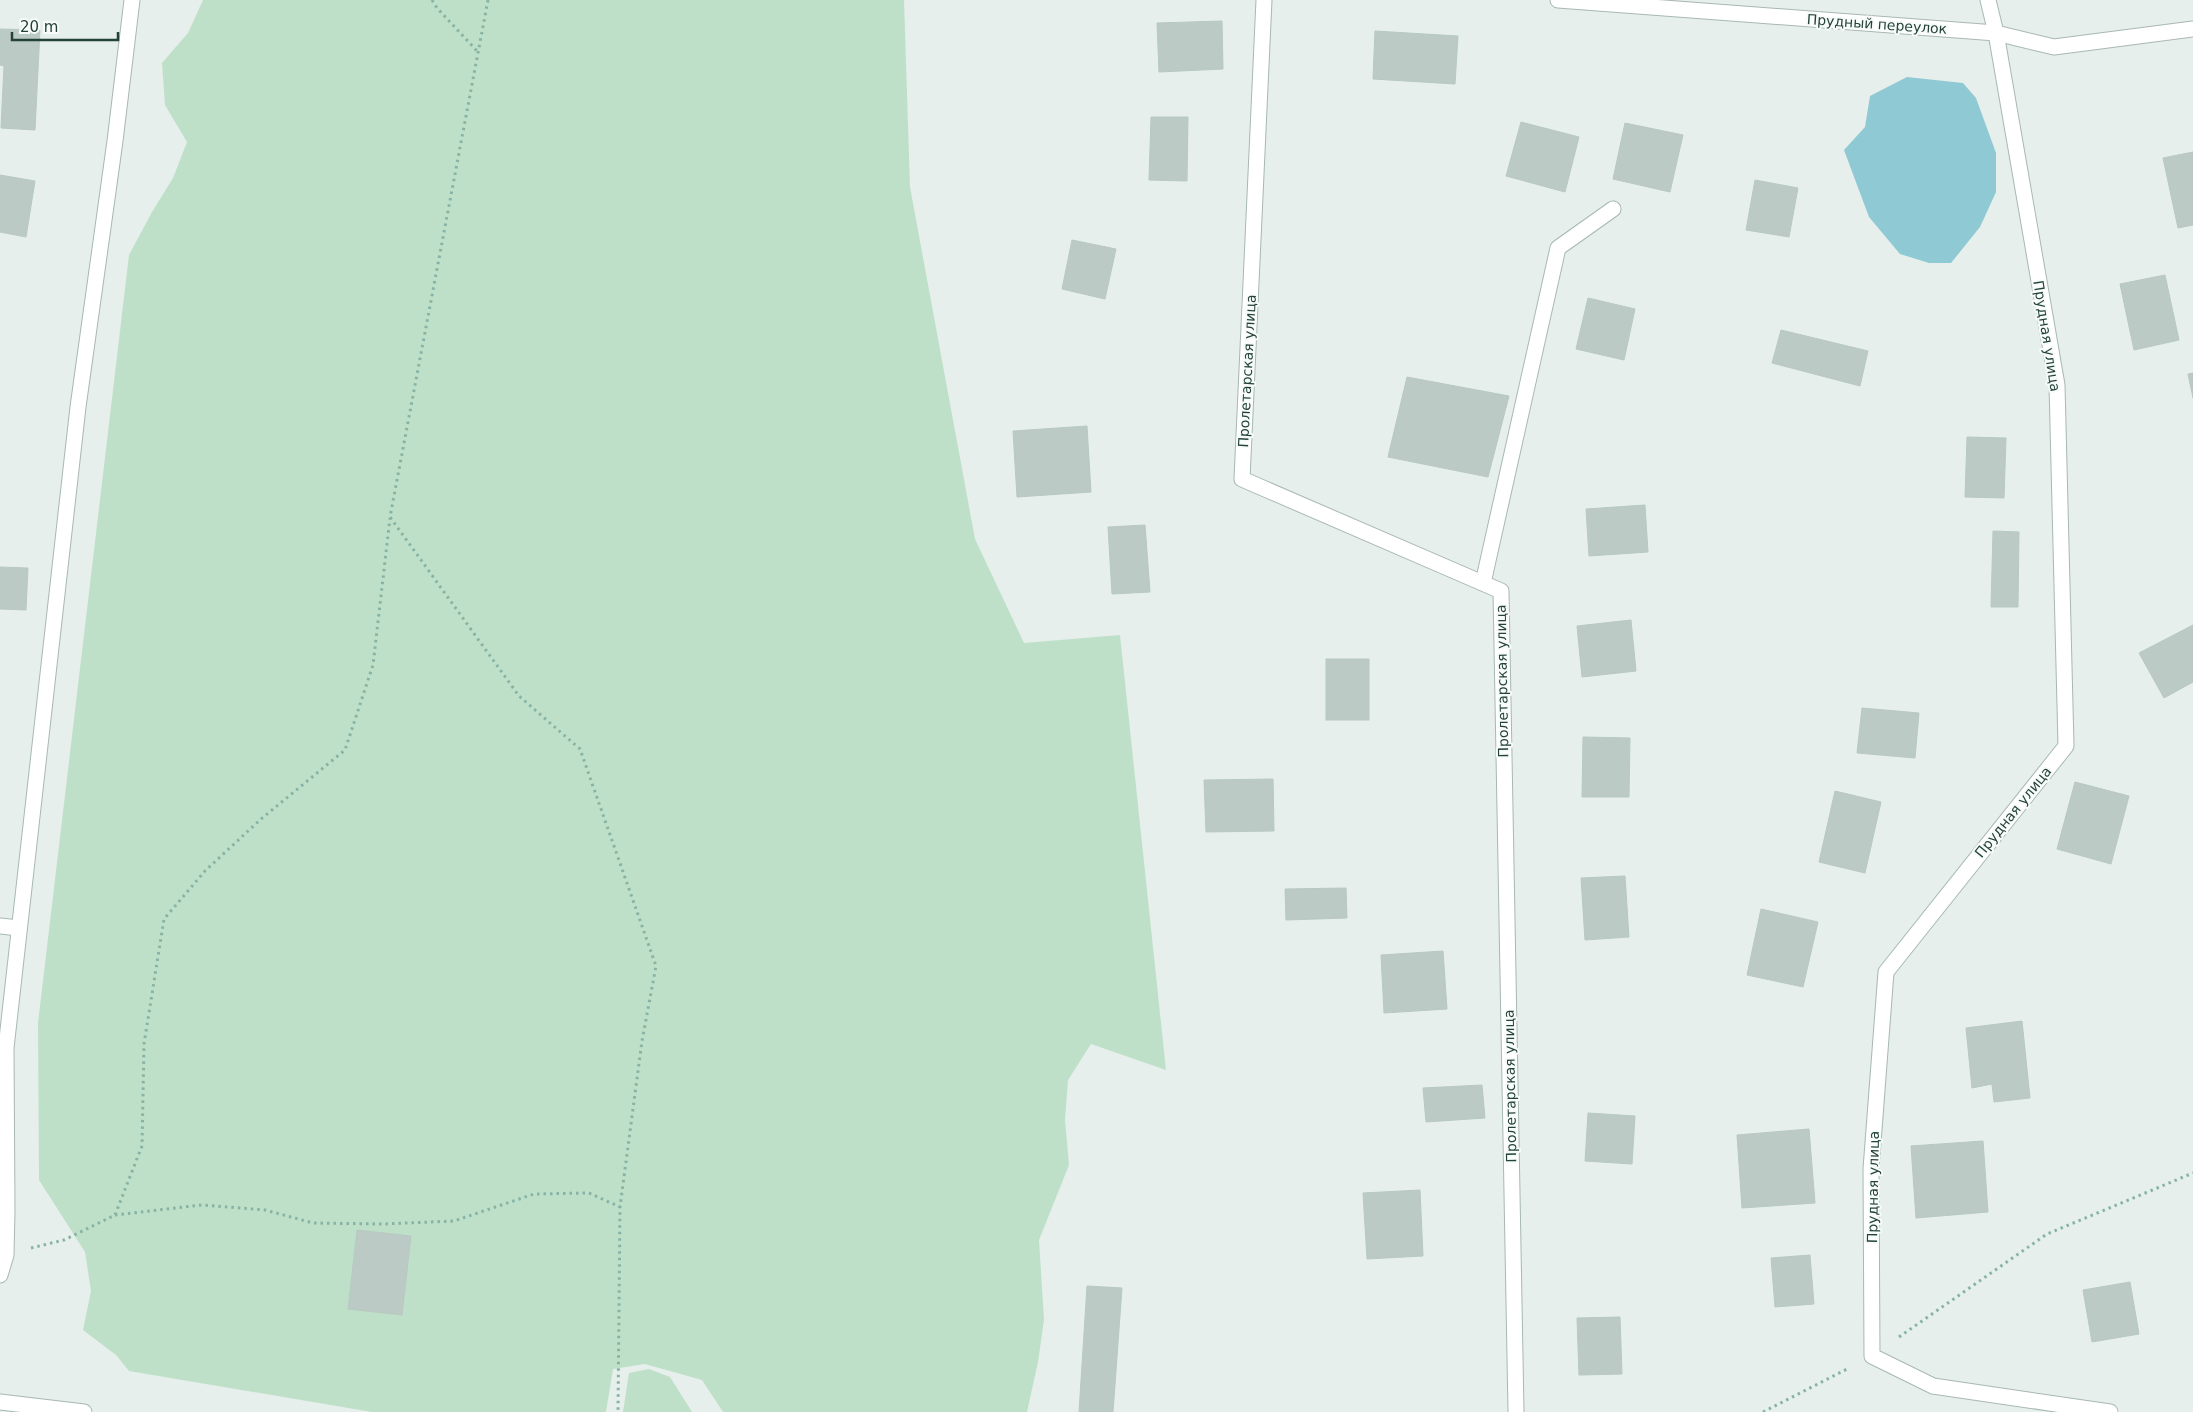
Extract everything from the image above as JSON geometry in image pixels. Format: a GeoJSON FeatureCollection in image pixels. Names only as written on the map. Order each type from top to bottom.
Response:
{"type":"FeatureCollection","features":[{"type":"Feature","properties":{"kind":"street"},"geometry":{"type":"LineString","coordinates":[[0,1275],[6,1254],[6,1048],[78,407],[115,141],[132,0]]}},
{"type":"Feature","properties":{"kind":"street","name":"Пролетарская улица"},"geometry":{"type":"LineString","coordinates":[[1264,0],[1242,479],[1501,591],[1516,1412]]}},
{"type":"Feature","properties":{"kind":"street","name":"Прудный переулок"},"geometry":{"type":"LineString","coordinates":[[1558,0],[1996,33],[2054,47],[2193,29]]}},
{"type":"Feature","properties":{"kind":"street","name":"Прудная улица"},"geometry":{"type":"LineString","coordinates":[[1872,1356],[1871,1169],[1886,972],[2066,746],[2057,385],[1996,33],[1988,0]]}},
{"type":"Feature","properties":{"kind":"street"},"geometry":{"type":"LineString","coordinates":[[1483,583],[1558,248],[1613,209]]}},
{"type":"Feature","properties":{"kind":"street"},"geometry":{"type":"LineString","coordinates":[[0,926],[19,928]]}},
{"type":"Feature","properties":{"kind":"street"},"geometry":{"type":"LineString","coordinates":[[1872,1356],[1934,1386],[2110,1412]]}},
{"type":"Feature","properties":{"kind":"street"},"geometry":{"type":"LineString","coordinates":[[0,1402],[84,1412]]}},
{"type":"Feature","properties":{"kind":"path"},"geometry":{"type":"LineString","coordinates":[[432,0],[437,8],[478,52]]}},
{"type":"Feature","properties":{"kind":"path"},"geometry":{"type":"LineString","coordinates":[[116,1215],[142,1146],[144,1044],[164,919],[205,871],[262,819],[344,750],[373,666],[390,518],[488,0]]}},
{"type":"Feature","properties":{"kind":"path"},"geometry":{"type":"LineString","coordinates":[[390,518],[518,696],[580,749],[656,966],[642,1041],[620,1206],[618,1412]]}},
{"type":"Feature","properties":{"kind":"path"},"geometry":{"type":"LineString","coordinates":[[1763,1412],[1872,1356],[2047,1234],[2193,1173]]}},
{"type":"Feature","properties":{"kind":"path"},"geometry":{"type":"LineString","coordinates":[[6,1254],[64,1240],[116,1215],[202,1206],[264,1210],[313,1223],[383,1224],[454,1221],[534,1194],[589,1193],[620,1206]]}},
{"type":"Feature","properties":{"kind":"green space"},"geometry":{"type":"Polygon","coordinates":[[[203,0],[904,0],[910,187],[975,539],[1024,643],[1120,635],[1166,1070],[1091,1044],[1068,1080],[1065,1120],[1069,1165],[1039,1240],[1044,1320],[1038,1362],[1027,1412],[723,1412],[702,1380],[645,1364],[613,1369],[606,1412],[372,1412],[129,1371],[116,1355],[83,1330],[91,1291],[85,1252],[39,1180],[38,1023],[129,255],[173,178],[187,142],[165,105],[162,63],[188,33],[203,0]]]}},
{"type":"Feature","properties":{"kind":"green space"},"geometry":{"type":"Polygon","coordinates":[[[649,1369],[670,1377],[692,1412],[623,1412],[629,1373],[649,1369]]]}},
{"type":"Feature","properties":{"kind":"water"},"geometry":{"type":"Polygon","coordinates":[[[1907,77],[1963,83],[1976,98],[1996,153],[1996,192],[1980,227],[1951,263],[1929,263],[1900,254],[1869,217],[1844,150],[1865,127],[1870,96],[1907,77]]]}},
{"type":"Feature","properties":{"kind":"building"},"geometry":{"type":"Polygon","coordinates":[[[1222,21],[1223,69],[1159,72],[1157,23],[1222,21]]]}},
{"type":"Feature","properties":{"kind":"building"},"geometry":{"type":"Polygon","coordinates":[[[0,29],[40,30],[35,130],[1,128],[4,66],[0,65],[0,29]]]}},
{"type":"Feature","properties":{"kind":"building"},"geometry":{"type":"Polygon","coordinates":[[[1375,31],[1458,36],[1455,84],[1373,79],[1375,31]]]}},
{"type":"Feature","properties":{"kind":"building"},"geometry":{"type":"Polygon","coordinates":[[[1151,117],[1188,117],[1187,181],[1149,180],[1151,117]]]}},
{"type":"Feature","properties":{"kind":"building"},"geometry":{"type":"Polygon","coordinates":[[[1521,122],[1579,137],[1565,192],[1506,176],[1521,122]]]}},
{"type":"Feature","properties":{"kind":"building"},"geometry":{"type":"Polygon","coordinates":[[[1625,123],[1683,135],[1670,192],[1613,179],[1625,123]]]}},
{"type":"Feature","properties":{"kind":"building"},"geometry":{"type":"Polygon","coordinates":[[[2193,152],[2193,225],[2178,228],[2163,158],[2193,152]]]}},
{"type":"Feature","properties":{"kind":"building"},"geometry":{"type":"Polygon","coordinates":[[[0,175],[35,181],[26,237],[0,232],[0,175]]]}},
{"type":"Feature","properties":{"kind":"building"},"geometry":{"type":"Polygon","coordinates":[[[1755,180],[1798,188],[1789,237],[1746,230],[1755,180]]]}},
{"type":"Feature","properties":{"kind":"building"},"geometry":{"type":"Polygon","coordinates":[[[1072,240],[1116,249],[1105,299],[1062,289],[1072,240]]]}},
{"type":"Feature","properties":{"kind":"building"},"geometry":{"type":"Polygon","coordinates":[[[2165,275],[2179,340],[2134,350],[2120,284],[2165,275]]]}},
{"type":"Feature","properties":{"kind":"building"},"geometry":{"type":"Polygon","coordinates":[[[1588,298],[1635,309],[1624,360],[1576,349],[1588,298]]]}},
{"type":"Feature","properties":{"kind":"building"},"geometry":{"type":"Polygon","coordinates":[[[1781,330],[1868,351],[1860,386],[1772,363],[1781,330]]]}},
{"type":"Feature","properties":{"kind":"building"},"geometry":{"type":"Polygon","coordinates":[[[2193,373],[2193,398],[2188,374],[2193,373]]]}},
{"type":"Feature","properties":{"kind":"building"},"geometry":{"type":"Polygon","coordinates":[[[1407,377],[1509,396],[1488,477],[1388,457],[1407,377]]]}},
{"type":"Feature","properties":{"kind":"building"},"geometry":{"type":"Polygon","coordinates":[[[1087,426],[1091,492],[1017,497],[1013,431],[1087,426]]]}},
{"type":"Feature","properties":{"kind":"building"},"geometry":{"type":"Polygon","coordinates":[[[1967,437],[2006,438],[2004,498],[1965,497],[1967,437]]]}},
{"type":"Feature","properties":{"kind":"building"},"geometry":{"type":"Polygon","coordinates":[[[1645,505],[1648,552],[1589,556],[1586,509],[1645,505]]]}},
{"type":"Feature","properties":{"kind":"building"},"geometry":{"type":"Polygon","coordinates":[[[1145,525],[1150,592],[1112,594],[1108,527],[1145,525]]]}},
{"type":"Feature","properties":{"kind":"building"},"geometry":{"type":"Polygon","coordinates":[[[1993,531],[2019,532],[2018,607],[1991,607],[1993,531]]]}},
{"type":"Feature","properties":{"kind":"building"},"geometry":{"type":"Polygon","coordinates":[[[0,567],[28,568],[26,610],[0,609],[0,567]]]}},
{"type":"Feature","properties":{"kind":"building"},"geometry":{"type":"Polygon","coordinates":[[[1631,620],[1636,671],[1582,677],[1577,626],[1631,620]]]}},
{"type":"Feature","properties":{"kind":"building"},"geometry":{"type":"Polygon","coordinates":[[[2193,625],[2193,682],[2164,698],[2139,653],[2193,625]]]}},
{"type":"Feature","properties":{"kind":"building"},"geometry":{"type":"Polygon","coordinates":[[[1326,659],[1369,659],[1369,720],[1326,720],[1326,659]]]}},
{"type":"Feature","properties":{"kind":"building"},"geometry":{"type":"Polygon","coordinates":[[[1862,708],[1919,713],[1915,758],[1857,753],[1862,708]]]}},
{"type":"Feature","properties":{"kind":"building"},"geometry":{"type":"Polygon","coordinates":[[[1583,737],[1630,738],[1629,797],[1582,797],[1583,737]]]}},
{"type":"Feature","properties":{"kind":"building"},"geometry":{"type":"Polygon","coordinates":[[[1273,779],[1274,831],[1206,832],[1204,780],[1273,779]]]}},
{"type":"Feature","properties":{"kind":"building"},"geometry":{"type":"Polygon","coordinates":[[[2075,782],[2129,796],[2111,864],[2057,849],[2075,782]]]}},
{"type":"Feature","properties":{"kind":"building"},"geometry":{"type":"Polygon","coordinates":[[[1835,791],[1881,802],[1865,873],[1819,862],[1835,791]]]}},
{"type":"Feature","properties":{"kind":"building"},"geometry":{"type":"Polygon","coordinates":[[[1625,876],[1629,937],[1585,940],[1581,878],[1625,876]]]}},
{"type":"Feature","properties":{"kind":"building"},"geometry":{"type":"Polygon","coordinates":[[[1346,888],[1347,918],[1286,920],[1285,889],[1346,888]]]}},
{"type":"Feature","properties":{"kind":"building"},"geometry":{"type":"Polygon","coordinates":[[[1761,909],[1818,922],[1803,987],[1747,975],[1761,909]]]}},
{"type":"Feature","properties":{"kind":"building"},"geometry":{"type":"Polygon","coordinates":[[[1443,951],[1447,1009],[1384,1013],[1381,955],[1443,951]]]}},
{"type":"Feature","properties":{"kind":"building"},"geometry":{"type":"Polygon","coordinates":[[[2022,1021],[2030,1098],[1994,1102],[1992,1084],[1972,1088],[1966,1028],[2022,1021]]]}},
{"type":"Feature","properties":{"kind":"building"},"geometry":{"type":"Polygon","coordinates":[[[1482,1085],[1485,1118],[1426,1122],[1423,1088],[1482,1085]]]}},
{"type":"Feature","properties":{"kind":"building"},"geometry":{"type":"Polygon","coordinates":[[[1588,1113],[1635,1116],[1632,1164],[1585,1161],[1588,1113]]]}},
{"type":"Feature","properties":{"kind":"building"},"geometry":{"type":"Polygon","coordinates":[[[1809,1129],[1815,1203],[1742,1208],[1737,1135],[1809,1129]]]}},
{"type":"Feature","properties":{"kind":"building"},"geometry":{"type":"Polygon","coordinates":[[[1983,1141],[1988,1212],[1916,1218],[1911,1146],[1983,1141]]]}},
{"type":"Feature","properties":{"kind":"building"},"geometry":{"type":"Polygon","coordinates":[[[1420,1190],[1423,1256],[1367,1259],[1363,1193],[1420,1190]]]}},
{"type":"Feature","properties":{"kind":"building"},"geometry":{"type":"Polygon","coordinates":[[[357,1230],[411,1236],[402,1315],[348,1309],[357,1230]]]}},
{"type":"Feature","properties":{"kind":"building"},"geometry":{"type":"Polygon","coordinates":[[[1810,1255],[1814,1304],[1775,1307],[1771,1258],[1810,1255]]]}},
{"type":"Feature","properties":{"kind":"building"},"geometry":{"type":"Polygon","coordinates":[[[2130,1282],[2139,1334],[2092,1342],[2083,1290],[2130,1282]]]}},
{"type":"Feature","properties":{"kind":"building"},"geometry":{"type":"Polygon","coordinates":[[[1087,1286],[1122,1288],[1113,1412],[1079,1412],[1087,1286]]]}},
{"type":"Feature","properties":{"kind":"building"},"geometry":{"type":"Polygon","coordinates":[[[1620,1317],[1622,1374],[1579,1375],[1577,1318],[1620,1317]]]}}]}
